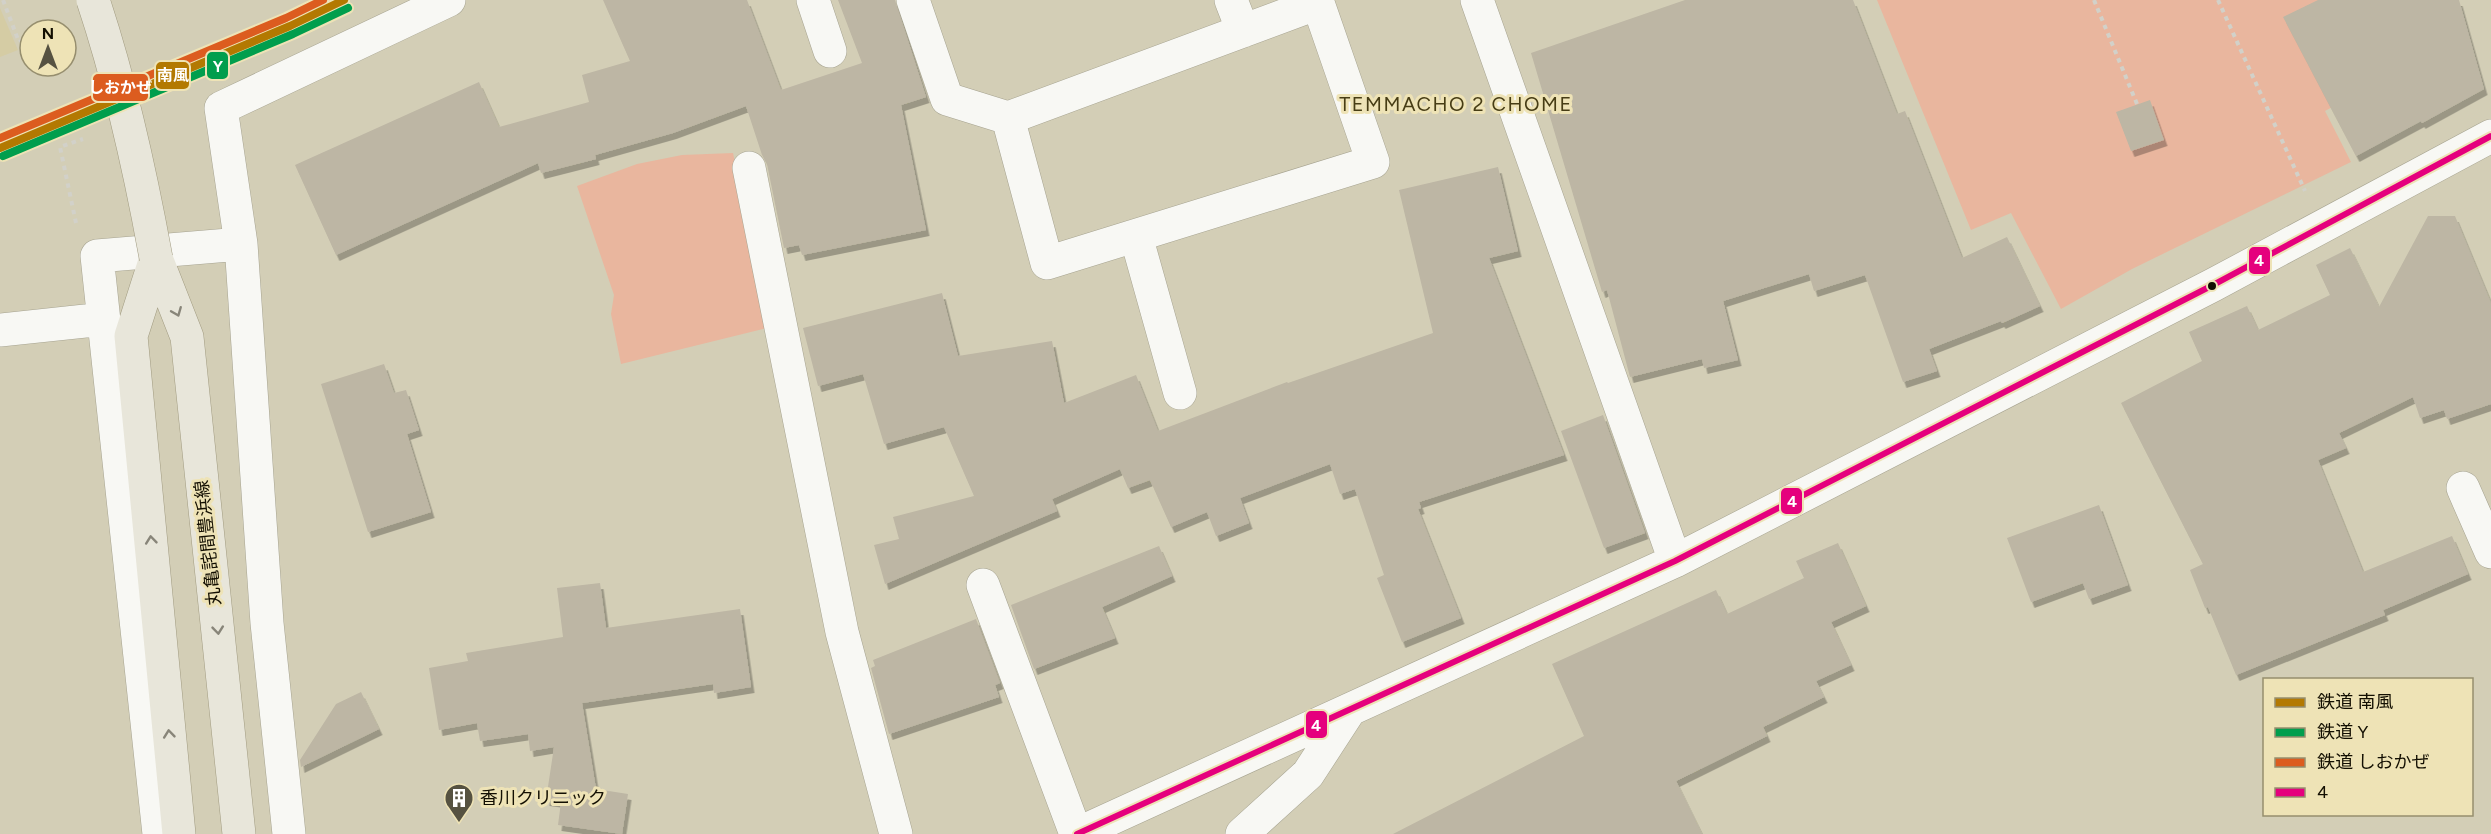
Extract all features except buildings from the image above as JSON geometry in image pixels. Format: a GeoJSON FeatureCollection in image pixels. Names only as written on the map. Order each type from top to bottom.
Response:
{"type":"FeatureCollection","features":[{"type":"Feature","properties":{"kind":"main road","name":"丸亀詫間豊浜線"},"geometry":{"type":"LineString","coordinates":[[93,0],[107,42],[140,169],[156,258],[187,337],[239,834]]}},
{"type":"Feature","properties":{"kind":"main road","name":"丸亀詫間豊浜線"},"geometry":{"type":"LineString","coordinates":[[156,258],[131,336],[179,834]]}},
{"type":"Feature","properties":{"kind":"street"},"geometry":{"type":"LineString","coordinates":[[290,834],[267,623],[241,244],[221,108],[449,0]]}},
{"type":"Feature","properties":{"kind":"street"},"geometry":{"type":"LineString","coordinates":[[813,0],[830,51]]}},
{"type":"Feature","properties":{"kind":"street"},"geometry":{"type":"LineString","coordinates":[[913,0],[947,99],[1008,118],[1318,3],[1373,162],[1047,263],[1008,118]]}},
{"type":"Feature","properties":{"kind":"street"},"geometry":{"type":"LineString","coordinates":[[1231,0],[1243,31]]}},
{"type":"Feature","properties":{"kind":"street"},"geometry":{"type":"LineString","coordinates":[[1478,0],[1675,561]]}},
{"type":"Feature","properties":{"kind":"street"},"geometry":{"type":"LineString","coordinates":[[983,585],[1076,834],[1675,561],[2322,227],[2491,136]]}},
{"type":"Feature","properties":{"kind":"street"},"geometry":{"type":"LineString","coordinates":[[749,168],[842,632],[896,834]]}},
{"type":"Feature","properties":{"kind":"street"},"geometry":{"type":"LineString","coordinates":[[1136,236],[1180,393]]}},
{"type":"Feature","properties":{"kind":"street"},"geometry":{"type":"LineString","coordinates":[[159,834],[97,256],[241,244]]}},
{"type":"Feature","properties":{"kind":"street"},"geometry":{"type":"LineString","coordinates":[[0,330],[104,319]]}},
{"type":"Feature","properties":{"kind":"street"},"geometry":{"type":"LineString","coordinates":[[2463,488],[2491,552]]}},
{"type":"Feature","properties":{"kind":"street"},"geometry":{"type":"LineString","coordinates":[[1242,834],[1308,774],[1349,711]]}},
{"type":"Feature","properties":{"kind":"path"},"geometry":{"type":"LineString","coordinates":[[3,0],[18,39]]}},
{"type":"Feature","properties":{"kind":"path"},"geometry":{"type":"LineString","coordinates":[[2094,0],[2137,104]]}},
{"type":"Feature","properties":{"kind":"path"},"geometry":{"type":"LineString","coordinates":[[2218,0],[2322,227]]}},
{"type":"Feature","properties":{"kind":"path"},"geometry":{"type":"LineString","coordinates":[[77,229],[60,147],[83,139]]}},
{"type":"Feature","properties":{"kind":"shaded area"},"geometry":{"type":"Polygon","coordinates":[[[1877,0],[2367,0],[2392,74],[2325,111],[2351,162],[2132,269],[2061,309],[2011,213],[1971,230],[1877,0]]]}},
{"type":"Feature","properties":{"kind":"shaded area"},"geometry":{"type":"Polygon","coordinates":[[[0,8],[18,50],[0,57],[0,8]]]}},
{"type":"Feature","properties":{"kind":"shaded area"},"geometry":{"type":"Polygon","coordinates":[[[733,153],[771,327],[621,364],[611,314],[614,295],[577,186],[637,164],[682,155],[733,153]]]}},
{"type":"Feature","properties":{"kind":"rail line","name":"しおかぜ"},"geometry":{"type":"LineString","coordinates":[[0,138],[286,18],[323,0]]}},
{"type":"Feature","properties":{"kind":"rail line","name":"南風"},"geometry":{"type":"LineString","coordinates":[[0,148],[290,26],[344,0]]}},
{"type":"Feature","properties":{"kind":"rail line","name":"Y"},"geometry":{"type":"LineString","coordinates":[[3,156],[293,34],[348,8]]}},
{"type":"Feature","properties":{"kind":"transit line","name":"4"},"geometry":{"type":"LineString","coordinates":[[1077,834],[1675,561],[2213,285],[2491,136]]}},
{"type":"Feature","properties":{"kind":"place","name":"香川クリニック"},"geometry":{"type":"Point","coordinates":[459,824]}},
{"type":"Feature","properties":{"kind":"district","name":"TEMMACHO 2 CHOME"},"geometry":{"type":"Point","coordinates":[1456,104]}}]}
